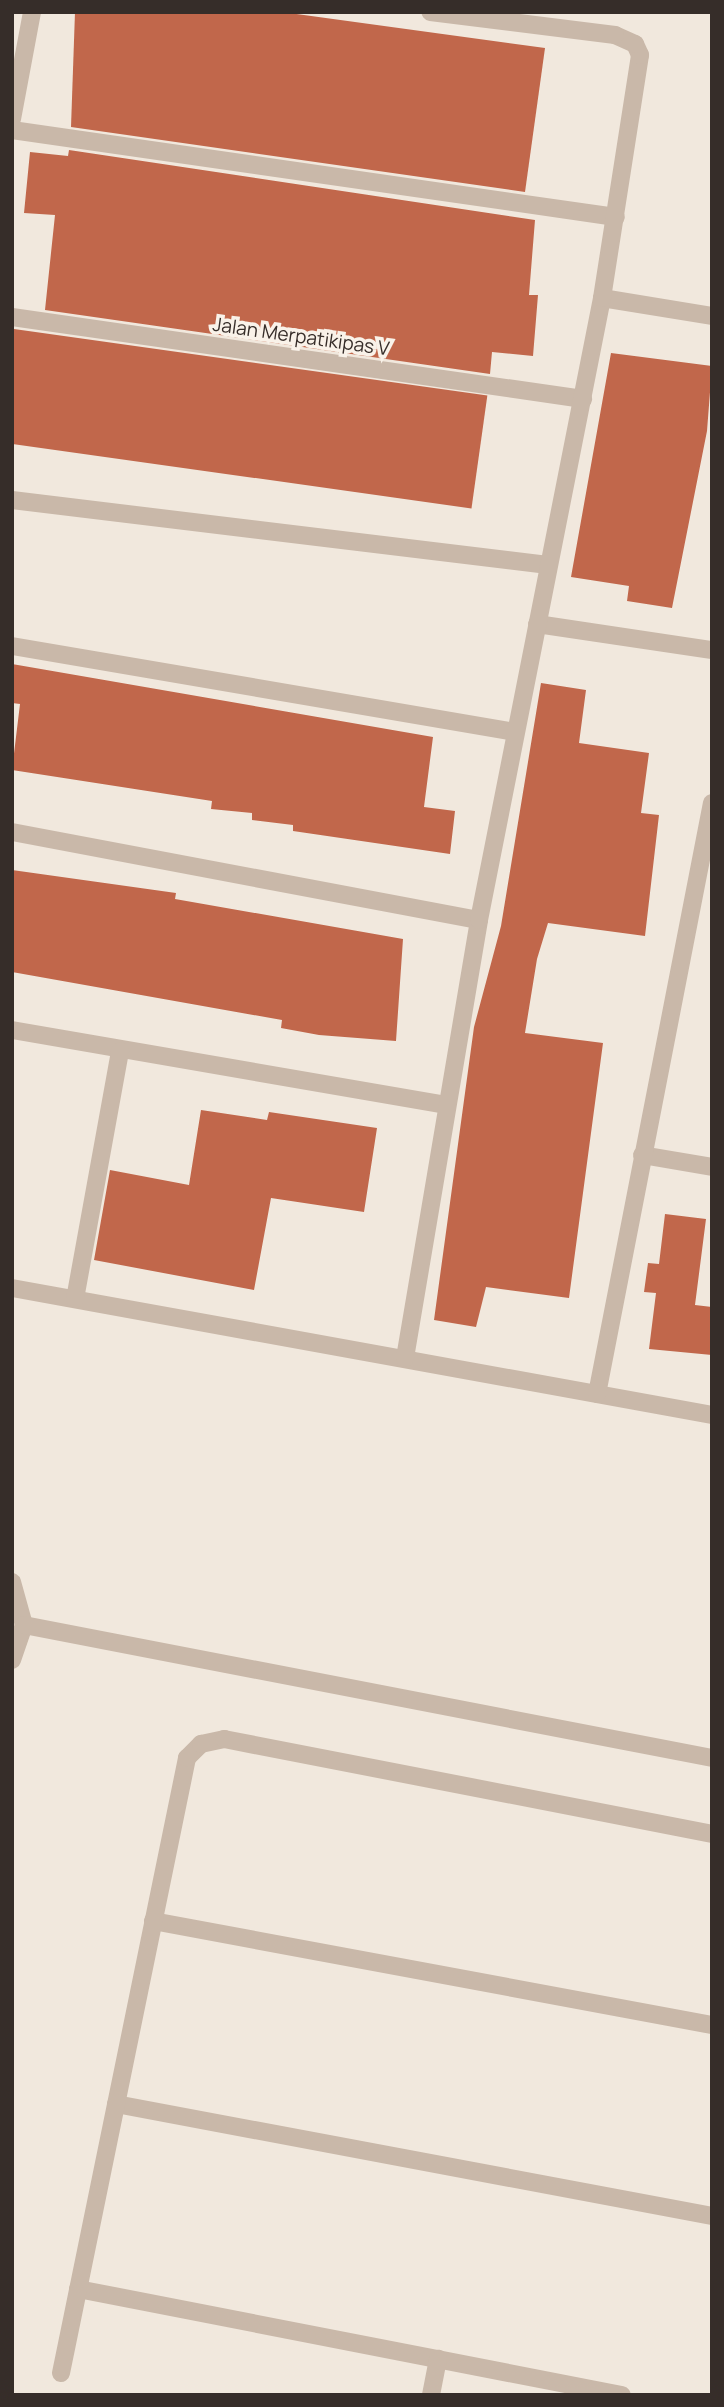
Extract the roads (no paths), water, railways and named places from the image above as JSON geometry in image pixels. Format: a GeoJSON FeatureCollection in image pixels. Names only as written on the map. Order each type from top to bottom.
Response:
{"type":"FeatureCollection","features":[{"type":"Feature","properties":{"kind":"street"},"geometry":{"type":"LineString","coordinates":[[12,119],[32,12]]}},
{"type":"Feature","properties":{"kind":"street"},"geometry":{"type":"LineString","coordinates":[[405,1358],[446,1105],[515,732],[602,298],[640,68],[635,44],[615,35],[430,12]]}},
{"type":"Feature","properties":{"kind":"street"},"geometry":{"type":"LineString","coordinates":[[12,130],[616,217]]}},
{"type":"Feature","properties":{"kind":"street"},"geometry":{"type":"LineString","coordinates":[[602,298],[712,316]]}},
{"type":"Feature","properties":{"kind":"street","name":"Jalan Merpatikipas V"},"geometry":{"type":"LineString","coordinates":[[12,317],[583,399]]}},
{"type":"Feature","properties":{"kind":"street"},"geometry":{"type":"LineString","coordinates":[[12,499],[548,565]]}},
{"type":"Feature","properties":{"kind":"street"},"geometry":{"type":"LineString","coordinates":[[537,624],[712,649]]}},
{"type":"Feature","properties":{"kind":"street"},"geometry":{"type":"LineString","coordinates":[[12,646],[515,732]]}},
{"type":"Feature","properties":{"kind":"street"},"geometry":{"type":"LineString","coordinates":[[597,1394],[712,803]]}},
{"type":"Feature","properties":{"kind":"street"},"geometry":{"type":"LineString","coordinates":[[12,832],[480,920]]}},
{"type":"Feature","properties":{"kind":"street"},"geometry":{"type":"LineString","coordinates":[[12,1030],[120,1051],[446,1105]]}},
{"type":"Feature","properties":{"kind":"street"},"geometry":{"type":"LineString","coordinates":[[75,1299],[120,1051]]}},
{"type":"Feature","properties":{"kind":"street"},"geometry":{"type":"LineString","coordinates":[[642,1155],[712,1167]]}},
{"type":"Feature","properties":{"kind":"street"},"geometry":{"type":"LineString","coordinates":[[12,1289],[712,1415]]}},
{"type":"Feature","properties":{"kind":"street"},"geometry":{"type":"LineString","coordinates":[[12,1582],[24,1625],[12,1660]]}},
{"type":"Feature","properties":{"kind":"street"},"geometry":{"type":"LineString","coordinates":[[24,1625],[712,1758]]}},
{"type":"Feature","properties":{"kind":"street"},"geometry":{"type":"LineString","coordinates":[[61,2373],[187,1758],[201,1744],[224,1739],[712,1834]]}},
{"type":"Feature","properties":{"kind":"street"},"geometry":{"type":"LineString","coordinates":[[153,1921],[712,2025]]}},
{"type":"Feature","properties":{"kind":"street"},"geometry":{"type":"LineString","coordinates":[[116,2104],[712,2216]]}},
{"type":"Feature","properties":{"kind":"street"},"geometry":{"type":"LineString","coordinates":[[79,2290],[438,2359],[537,2387],[622,2395]]}},
{"type":"Feature","properties":{"kind":"street"},"geometry":{"type":"LineString","coordinates":[[431,2395],[438,2359]]}}]}
